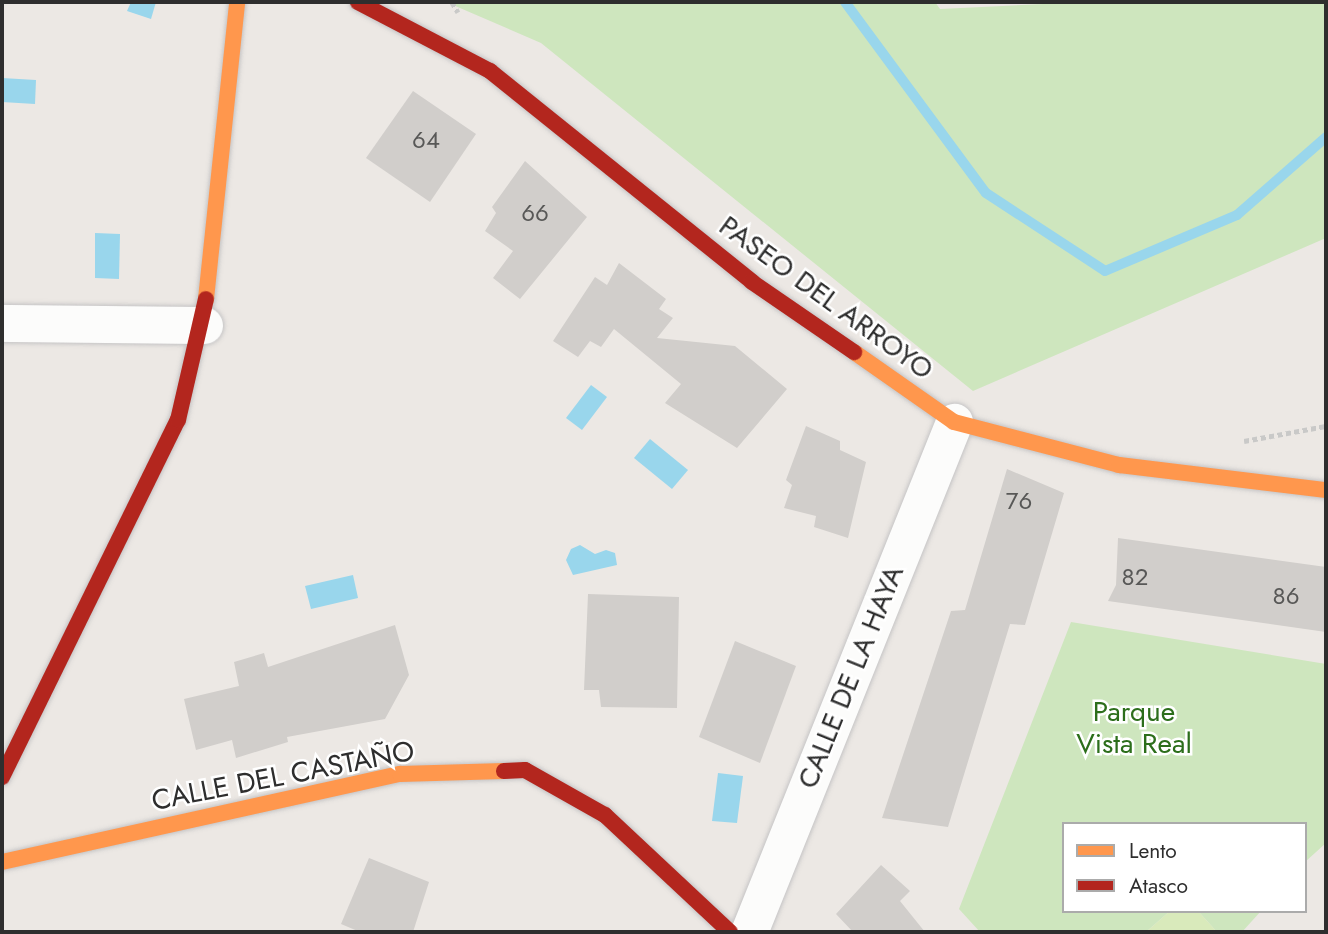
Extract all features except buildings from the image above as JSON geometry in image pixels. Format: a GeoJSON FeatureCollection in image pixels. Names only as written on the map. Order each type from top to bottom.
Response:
{"type":"FeatureCollection","features":[{"type":"Feature","properties":{"kind":"street"},"geometry":{"type":"LineString","coordinates":[[2,777],[178,420],[204,325],[236,2]]}},
{"type":"Feature","properties":{"kind":"street","name":"PASEO DEL ARROYO"},"geometry":{"type":"LineString","coordinates":[[358,2],[490,71],[752,282],[954,422],[1119,465],[1326,491]]}},
{"type":"Feature","properties":{"kind":"street"},"geometry":{"type":"LineString","coordinates":[[2,323],[204,325]]}},
{"type":"Feature","properties":{"kind":"street","name":"CALLE DE LA HAYA"},"geometry":{"type":"LineString","coordinates":[[749,932],[954,422]]}},
{"type":"Feature","properties":{"kind":"street","name":"CALLE DEL CASTAÑO"},"geometry":{"type":"LineString","coordinates":[[2,862],[400,774],[525,770],[605,815],[730,932]]}},
{"type":"Feature","properties":{"kind":"green space"},"geometry":{"type":"Polygon","coordinates":[[[446,2],[935,2],[940,9],[1086,2],[1326,2],[1326,238],[973,391],[541,43],[446,2]]]}},
{"type":"Feature","properties":{"kind":"green space","name":"Parque Vista Real"},"geometry":{"type":"Polygon","coordinates":[[[1071,622],[1326,664],[1326,843],[1307,860],[1307,822],[1062,822],[1062,913],[1168,913],[1146,932],[980,932],[959,909],[1071,622]]]}},
{"type":"Feature","properties":{"kind":"green space"},"geometry":{"type":"Polygon","coordinates":[[[1168,913],[1200,913],[1217,932],[1146,932],[1168,913]]]}},
{"type":"Feature","properties":{"kind":"green space"},"geometry":{"type":"Polygon","coordinates":[[[1200,913],[1259,913],[1242,932],[1217,932],[1200,913]]]}},
{"type":"Feature","properties":{"kind":"water"},"geometry":{"type":"Polygon","coordinates":[[[131,2],[156,2],[151,19],[127,11],[131,2]]]}},
{"type":"Feature","properties":{"kind":"water"},"geometry":{"type":"Polygon","coordinates":[[[2,78],[36,80],[35,104],[2,102],[2,78]]]}},
{"type":"Feature","properties":{"kind":"water"},"geometry":{"type":"Polygon","coordinates":[[[95,233],[120,234],[119,279],[95,278],[95,233]]]}},
{"type":"Feature","properties":{"kind":"water"},"geometry":{"type":"Polygon","coordinates":[[[591,385],[607,397],[582,430],[566,418],[591,385]]]}},
{"type":"Feature","properties":{"kind":"water"},"geometry":{"type":"Polygon","coordinates":[[[650,439],[688,470],[672,489],[634,458],[650,439]]]}},
{"type":"Feature","properties":{"kind":"water"},"geometry":{"type":"Polygon","coordinates":[[[580,545],[595,554],[606,550],[615,553],[617,565],[573,575],[566,560],[571,549],[580,545]]]}},
{"type":"Feature","properties":{"kind":"water"},"geometry":{"type":"Polygon","coordinates":[[[353,575],[358,598],[311,609],[305,586],[353,575]]]}},
{"type":"Feature","properties":{"kind":"water"},"geometry":{"type":"Polygon","coordinates":[[[718,773],[743,776],[737,823],[712,821],[718,773]]]}},
{"type":"Feature","properties":{"kind":"waterway"},"geometry":{"type":"LineString","coordinates":[[845,2],[986,193],[1105,271],[1237,215],[1326,137]]}},
{"type":"Feature","properties":{"kind":"traffic: slow"},"geometry":{"type":"LineString","coordinates":[[206,299],[237,2]]}},
{"type":"Feature","properties":{"kind":"traffic: slow"},"geometry":{"type":"LineString","coordinates":[[854,352],[954,422],[1119,465],[1326,490]]}},
{"type":"Feature","properties":{"kind":"traffic: slow"},"geometry":{"type":"LineString","coordinates":[[2,862],[400,774],[504,771]]}},
{"type":"Feature","properties":{"kind":"traffic: jam"},"geometry":{"type":"LineString","coordinates":[[358,2],[490,71],[752,282],[854,352]]}},
{"type":"Feature","properties":{"kind":"traffic: jam"},"geometry":{"type":"LineString","coordinates":[[2,777],[178,420],[206,299]]}},
{"type":"Feature","properties":{"kind":"traffic: jam"},"geometry":{"type":"LineString","coordinates":[[504,771],[525,770],[605,815],[730,932]]}}]}
